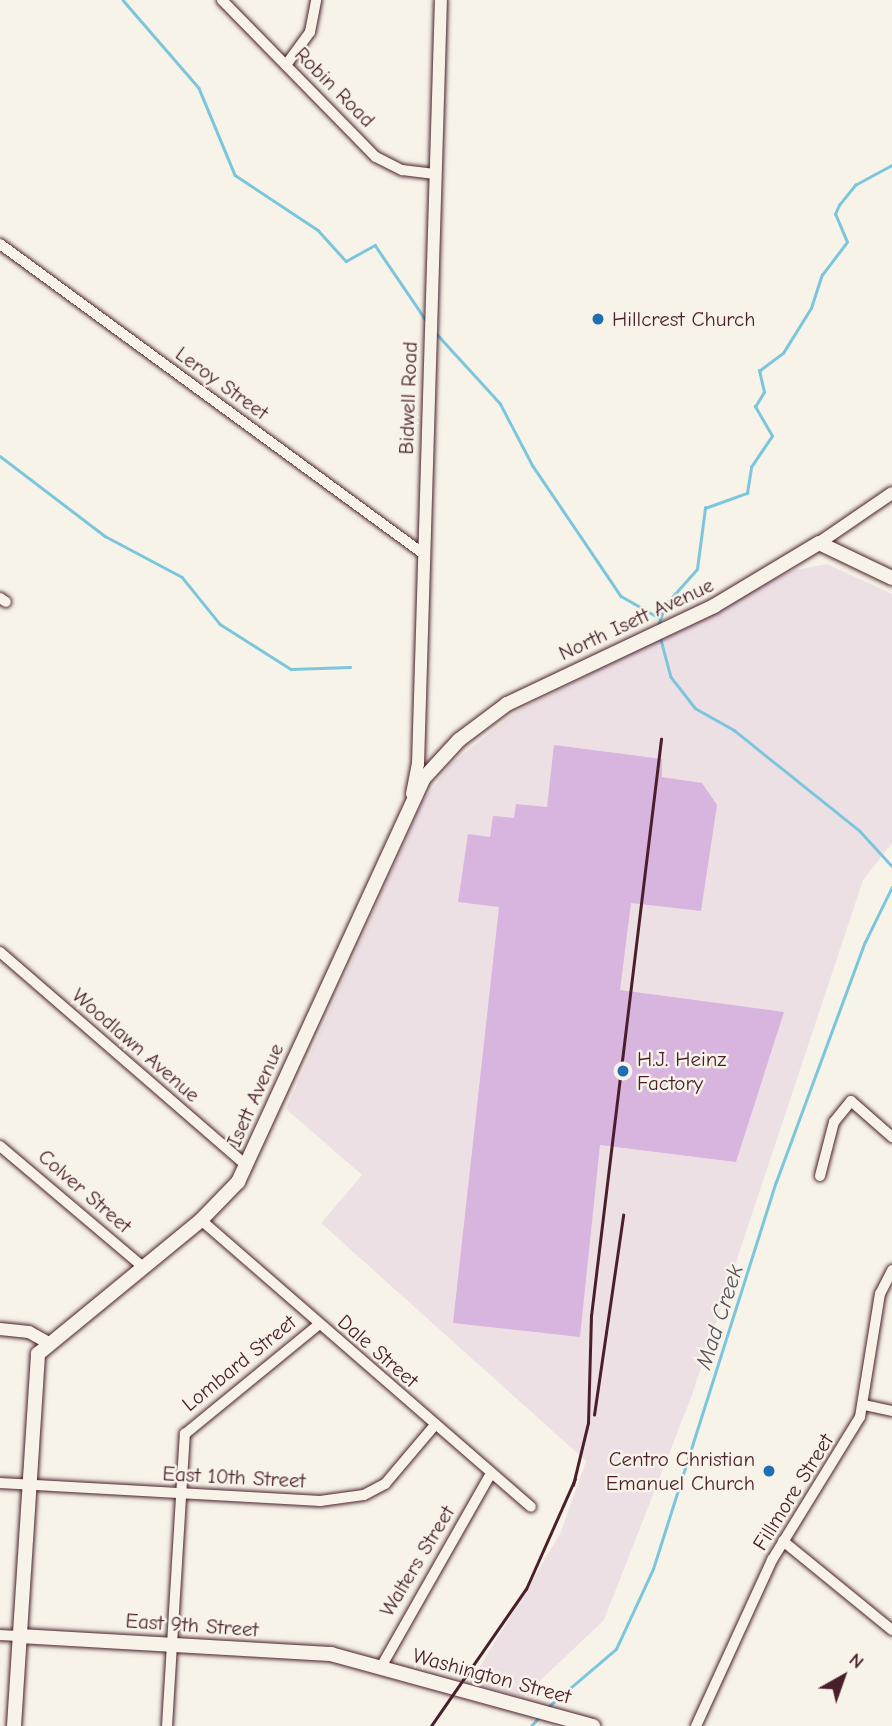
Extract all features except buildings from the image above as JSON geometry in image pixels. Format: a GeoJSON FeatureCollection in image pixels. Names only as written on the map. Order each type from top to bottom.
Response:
{"type":"FeatureCollection","features":[{"type":"Feature","properties":{"kind":"main road"},"geometry":{"type":"LineString","coordinates":[[819,543],[892,578]]}},
{"type":"Feature","properties":{"kind":"main road","name":"North Isett Avenue"},"geometry":{"type":"LineString","coordinates":[[411,797],[458,740],[502,707],[715,606],[819,543]]}},
{"type":"Feature","properties":{"kind":"main road","name":"Isett Avenue"},"geometry":{"type":"LineString","coordinates":[[47,1342],[201,1220],[247,1166],[411,797]]}},
{"type":"Feature","properties":{"kind":"main road"},"geometry":{"type":"LineString","coordinates":[[14,1726],[35,1362],[47,1342]]}},
{"type":"Feature","properties":{"kind":"main road","name":"East 9th Street"},"geometry":{"type":"LineString","coordinates":[[18,1636],[331,1654],[381,1668]]}},
{"type":"Feature","properties":{"kind":"main road","name":"Washington Street"},"geometry":{"type":"LineString","coordinates":[[381,1668],[593,1726]]}},
{"type":"Feature","properties":{"kind":"street","name":"Robin Road"},"geometry":{"type":"LineString","coordinates":[[222,0],[376,157],[402,170],[435,174]]}},
{"type":"Feature","properties":{"kind":"street"},"geometry":{"type":"LineString","coordinates":[[286,65],[310,32],[316,0]]}},
{"type":"Feature","properties":{"kind":"street","name":"Bidwell Road"},"geometry":{"type":"LineString","coordinates":[[411,797],[418,764],[421,552],[442,0]]}},
{"type":"Feature","properties":{"kind":"street","name":"Leroy Street"},"geometry":{"type":"LineString","coordinates":[[0,244],[421,552]]}},
{"type":"Feature","properties":{"kind":"street","name":"North Isett Avenue"},"geometry":{"type":"LineString","coordinates":[[819,543],[892,493]]}},
{"type":"Feature","properties":{"kind":"street","name":"Woodlawn Avenue"},"geometry":{"type":"LineString","coordinates":[[0,952],[247,1166]]}},
{"type":"Feature","properties":{"kind":"street"},"geometry":{"type":"LineString","coordinates":[[820,1176],[834,1122],[851,1101],[892,1137]]}},
{"type":"Feature","properties":{"kind":"street","name":"Colver Street"},"geometry":{"type":"LineString","coordinates":[[0,1146],[143,1267]]}},
{"type":"Feature","properties":{"kind":"street","name":"Dale Street"},"geometry":{"type":"LineString","coordinates":[[201,1220],[490,1475],[531,1507]]}},
{"type":"Feature","properties":{"kind":"street","name":"Fillmore Street"},"geometry":{"type":"LineString","coordinates":[[696,1726],[783,1541],[864,1405],[876,1309],[892,1270]]}},
{"type":"Feature","properties":{"kind":"street","name":"Lombard Street"},"geometry":{"type":"LineString","coordinates":[[167,1726],[180,1493],[189,1427],[318,1325]]}},
{"type":"Feature","properties":{"kind":"street"},"geometry":{"type":"LineString","coordinates":[[0,1329],[29,1332],[47,1342]]}},
{"type":"Feature","properties":{"kind":"street"},"geometry":{"type":"LineString","coordinates":[[864,1405],[892,1410]]}},
{"type":"Feature","properties":{"kind":"street","name":"East 10th Street"},"geometry":{"type":"LineString","coordinates":[[0,1483],[320,1501],[372,1493],[434,1426]]}},
{"type":"Feature","properties":{"kind":"street","name":"Walters Street"},"geometry":{"type":"LineString","coordinates":[[381,1668],[490,1475]]}},
{"type":"Feature","properties":{"kind":"street"},"geometry":{"type":"LineString","coordinates":[[783,1541],[891,1626]]}},
{"type":"Feature","properties":{"kind":"street","name":"East 9th Street"},"geometry":{"type":"LineString","coordinates":[[0,1635],[18,1636]]}},
{"type":"Feature","properties":{"kind":"shaded area"},"geometry":{"type":"Polygon","coordinates":[[[827,564],[892,594],[892,843],[863,880],[692,1395],[604,1620],[523,1697],[470,1683],[560,1534],[586,1461],[321,1223],[362,1175],[286,1109],[423,801],[451,764],[516,712],[791,571],[827,564]]]}},
{"type":"Feature","properties":{"kind":"waterway"},"geometry":{"type":"LineString","coordinates":[[123,0],[199,88],[235,175],[318,230],[346,261],[375,245],[426,320]]}},
{"type":"Feature","properties":{"kind":"waterway"},"geometry":{"type":"LineString","coordinates":[[658,626],[665,605],[697,569],[705,508],[747,493],[751,467],[772,436],[755,407],[764,392],[759,371],[783,353],[811,308],[822,275],[847,242],[835,214],[839,205],[855,185],[892,165]]}},
{"type":"Feature","properties":{"kind":"waterway"},"geometry":{"type":"LineString","coordinates":[[436,333],[500,403],[533,466],[621,596],[658,617]]}},
{"type":"Feature","properties":{"kind":"waterway"},"geometry":{"type":"LineString","coordinates":[[0,456],[105,536],[182,577],[220,624],[291,669],[350,667]]}},
{"type":"Feature","properties":{"kind":"waterway"},"geometry":{"type":"LineString","coordinates":[[660,636],[671,677],[695,708],[734,730],[860,831],[892,866]]}},
{"type":"Feature","properties":{"kind":"waterway","name":"Mad Creek"},"geometry":{"type":"LineString","coordinates":[[548,1707],[616,1649],[653,1569],[776,1182],[865,942],[892,887]]}},
{"type":"Feature","properties":{"kind":"waterway","name":"Mad Creek"},"geometry":{"type":"LineString","coordinates":[[531,1726],[539,1717]]}},
{"type":"Feature","properties":{"kind":"railway"},"geometry":{"type":"LineString","coordinates":[[573,1485],[588,1423],[591,1316],[661,739]]}},
{"type":"Feature","properties":{"kind":"railway"},"geometry":{"type":"LineString","coordinates":[[594,1415],[623,1215]]}},
{"type":"Feature","properties":{"kind":"railway"},"geometry":{"type":"LineString","coordinates":[[431,1726],[526,1589],[575,1479]]}},
{"type":"Feature","properties":{"kind":"place","name":"Hillcrest Church"},"geometry":{"type":"Point","coordinates":[598,319]}},
{"type":"Feature","properties":{"kind":"place","name":"H.J. Heinz Factory"},"geometry":{"type":"Point","coordinates":[623,1071]}},
{"type":"Feature","properties":{"kind":"place","name":"Centro Christian Emanuel Church"},"geometry":{"type":"Point","coordinates":[769,1471]}}]}
